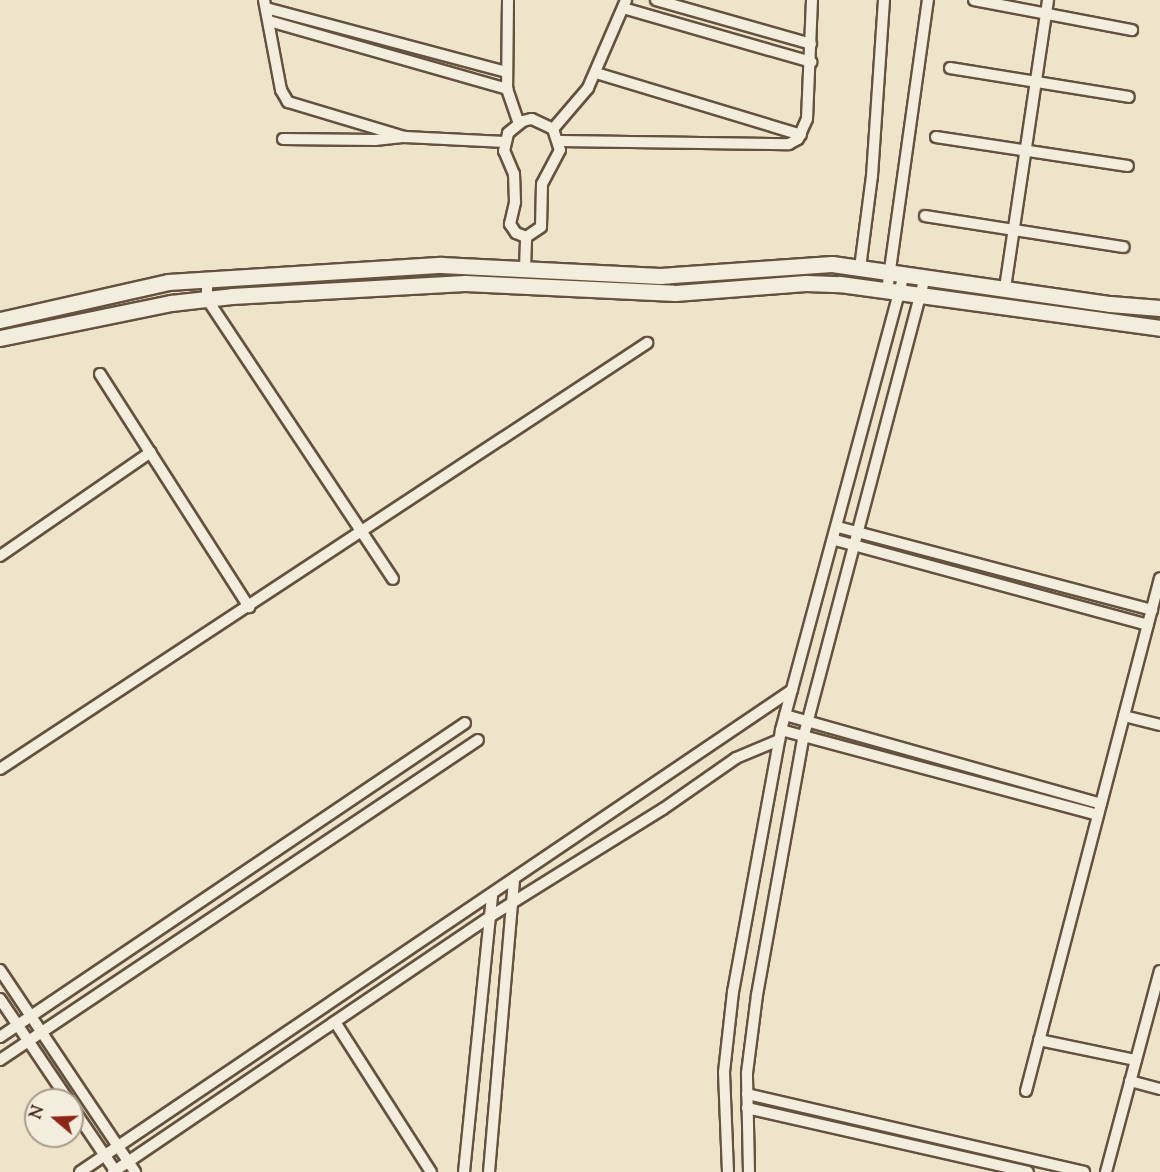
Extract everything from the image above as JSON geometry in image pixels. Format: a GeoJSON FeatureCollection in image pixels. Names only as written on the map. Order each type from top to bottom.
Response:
{"type":"FeatureCollection","features":[{"type":"Feature","properties":{"kind":"main road"},"geometry":{"type":"LineString","coordinates":[[0,320],[168,282],[419,265],[660,276],[832,264],[1160,308]]}},
{"type":"Feature","properties":{"kind":"main road"},"geometry":{"type":"LineString","coordinates":[[0,338],[207,299],[465,283],[675,293],[806,282],[1160,328]]}},
{"type":"Feature","properties":{"kind":"street"},"geometry":{"type":"LineString","coordinates":[[508,0],[507,89],[519,123]]}},
{"type":"Feature","properties":{"kind":"street"},"geometry":{"type":"LineString","coordinates":[[656,0],[811,44]]}},
{"type":"Feature","properties":{"kind":"street"},"geometry":{"type":"LineString","coordinates":[[560,141],[789,144],[801,135],[807,119],[812,0]]}},
{"type":"Feature","properties":{"kind":"street"},"geometry":{"type":"LineString","coordinates":[[861,268],[872,176],[884,0]]}},
{"type":"Feature","properties":{"kind":"street"},"geometry":{"type":"LineString","coordinates":[[728,1172],[724,1072],[733,992],[780,735],[835,540],[897,273],[928,0]]}},
{"type":"Feature","properties":{"kind":"street"},"geometry":{"type":"LineString","coordinates":[[974,0],[1132,30]]}},
{"type":"Feature","properties":{"kind":"street"},"geometry":{"type":"LineString","coordinates":[[1005,288],[1017,230],[1048,0]]}},
{"type":"Feature","properties":{"kind":"street"},"geometry":{"type":"LineString","coordinates":[[405,137],[288,102],[281,90],[265,4],[506,72]]}},
{"type":"Feature","properties":{"kind":"street"},"geometry":{"type":"LineString","coordinates":[[553,129],[596,73],[625,4],[811,62]]}},
{"type":"Feature","properties":{"kind":"street"},"geometry":{"type":"LineString","coordinates":[[269,21],[507,89]]}},
{"type":"Feature","properties":{"kind":"street"},"geometry":{"type":"LineString","coordinates":[[950,69],[1129,97]]}},
{"type":"Feature","properties":{"kind":"street"},"geometry":{"type":"LineString","coordinates":[[596,73],[801,135]]}},
{"type":"Feature","properties":{"kind":"street"},"geometry":{"type":"LineString","coordinates":[[532,119],[553,129],[560,141],[558,159],[542,184],[541,227],[526,237],[516,233],[510,224],[515,202],[514,174],[504,151],[505,142],[519,123],[532,119]]}},
{"type":"Feature","properties":{"kind":"street"},"geometry":{"type":"LineString","coordinates":[[283,139],[375,140],[405,137],[505,142]]}},
{"type":"Feature","properties":{"kind":"street"},"geometry":{"type":"LineString","coordinates":[[936,137],[1128,166]]}},
{"type":"Feature","properties":{"kind":"street"},"geometry":{"type":"LineString","coordinates":[[925,216],[1125,247]]}},
{"type":"Feature","properties":{"kind":"street"},"geometry":{"type":"LineString","coordinates":[[525,269],[526,237]]}},
{"type":"Feature","properties":{"kind":"street"},"geometry":{"type":"LineString","coordinates":[[749,1172],[747,1094],[756,996],[804,735],[925,277]]}},
{"type":"Feature","properties":{"kind":"street"},"geometry":{"type":"LineString","coordinates":[[207,278],[207,299],[393,579]]}},
{"type":"Feature","properties":{"kind":"street"},"geometry":{"type":"LineString","coordinates":[[0,769],[363,533],[647,344]]}},
{"type":"Feature","properties":{"kind":"street"},"geometry":{"type":"LineString","coordinates":[[100,374],[249,607]]}},
{"type":"Feature","properties":{"kind":"street"},"geometry":{"type":"LineString","coordinates":[[0,556],[151,452]]}},
{"type":"Feature","properties":{"kind":"street"},"geometry":{"type":"LineString","coordinates":[[838,527],[1152,610]]}},
{"type":"Feature","properties":{"kind":"street"},"geometry":{"type":"LineString","coordinates":[[835,540],[1148,625]]}},
{"type":"Feature","properties":{"kind":"street"},"geometry":{"type":"LineString","coordinates":[[1026,1091],[1160,578]]}},
{"type":"Feature","properties":{"kind":"street"},"geometry":{"type":"LineString","coordinates":[[80,1172],[792,690]]}},
{"type":"Feature","properties":{"kind":"street"},"geometry":{"type":"LineString","coordinates":[[785,716],[1101,804]]}},
{"type":"Feature","properties":{"kind":"street"},"geometry":{"type":"LineString","coordinates":[[1124,716],[1160,725]]}},
{"type":"Feature","properties":{"kind":"street"},"geometry":{"type":"LineString","coordinates":[[0,1037],[465,723]]}},
{"type":"Feature","properties":{"kind":"street"},"geometry":{"type":"LineString","coordinates":[[84,1124],[115,1172],[491,916],[663,809],[736,758],[780,735],[804,735],[1098,815]]}},
{"type":"Feature","properties":{"kind":"street"},"geometry":{"type":"LineString","coordinates":[[0,1060],[478,740]]}},
{"type":"Feature","properties":{"kind":"street"},"geometry":{"type":"LineString","coordinates":[[489,1172],[514,902],[514,879]]}},
{"type":"Feature","properties":{"kind":"street"},"geometry":{"type":"LineString","coordinates":[[464,1172],[492,894]]}},
{"type":"Feature","properties":{"kind":"street"},"geometry":{"type":"LineString","coordinates":[[0,970],[135,1172]]}},
{"type":"Feature","properties":{"kind":"street"},"geometry":{"type":"LineString","coordinates":[[1106,1172],[1136,1060],[1155,1005],[1160,971]]}},
{"type":"Feature","properties":{"kind":"street"},"geometry":{"type":"LineString","coordinates":[[0,999],[60,1088]]}},
{"type":"Feature","properties":{"kind":"street"},"geometry":{"type":"LineString","coordinates":[[335,1022],[430,1172]]}},
{"type":"Feature","properties":{"kind":"street"},"geometry":{"type":"LineString","coordinates":[[1039,1040],[1136,1060]]}},
{"type":"Feature","properties":{"kind":"street"},"geometry":{"type":"LineString","coordinates":[[1130,1081],[1160,1089]]}},
{"type":"Feature","properties":{"kind":"street"},"geometry":{"type":"LineString","coordinates":[[747,1094],[1084,1172]]}},
{"type":"Feature","properties":{"kind":"street"},"geometry":{"type":"LineString","coordinates":[[747,1108],[1028,1172]]}}]}
